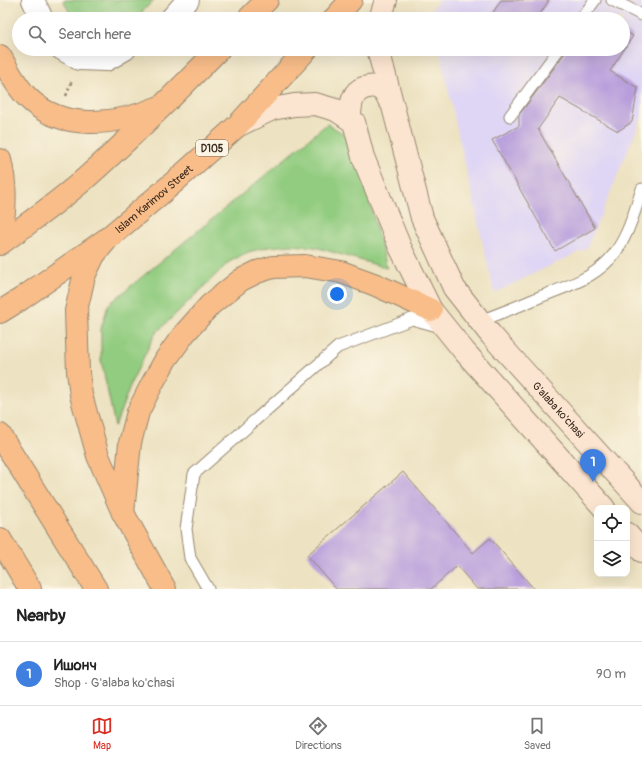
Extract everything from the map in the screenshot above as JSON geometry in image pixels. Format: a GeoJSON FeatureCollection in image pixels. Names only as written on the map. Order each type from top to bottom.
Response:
{"type":"FeatureCollection","features":[{"type":"Feature","properties":{"kind":"main road"},"geometry":{"type":"LineString","coordinates":[[255,12],[267,0]]}},
{"type":"Feature","properties":{"kind":"main road"},"geometry":{"type":"LineString","coordinates":[[340,12],[351,0]]}},
{"type":"Feature","properties":{"kind":"main road"},"geometry":{"type":"LineString","coordinates":[[382,12],[386,0]]}},
{"type":"Feature","properties":{"kind":"main road"},"geometry":{"type":"LineString","coordinates":[[0,56],[19,88],[26,96],[49,114],[73,120],[105,122],[131,118],[164,106]]}},
{"type":"Feature","properties":{"kind":"main road"},"geometry":{"type":"LineString","coordinates":[[0,244],[87,177],[164,106],[212,56]]}},
{"type":"Feature","properties":{"kind":"main road","name":"Islam Karimov Street"},"geometry":{"type":"LineString","coordinates":[[0,312],[108,238],[172,184],[237,126],[301,56]]}},
{"type":"Feature","properties":{"kind":"main road","name":"G'alaba ko'chasi"},"geometry":{"type":"LineString","coordinates":[[380,56],[390,101],[422,218],[454,288],[486,328],[642,502]]}},
{"type":"Feature","properties":{"kind":"main road"},"geometry":{"type":"LineString","coordinates":[[350,119],[350,106],[355,93],[362,88],[374,86],[381,89],[390,101]]}},
{"type":"Feature","properties":{"kind":"main road"},"geometry":{"type":"LineString","coordinates":[[237,126],[272,109],[294,105],[315,104],[336,110],[354,122],[363,157],[400,246],[431,310],[464,351],[601,505]]}},
{"type":"Feature","properties":{"kind":"main road"},"geometry":{"type":"LineString","coordinates":[[0,160],[5,191],[0,236]]}},
{"type":"Feature","properties":{"kind":"main road"},"geometry":{"type":"LineString","coordinates":[[108,238],[97,251],[84,276],[76,311],[78,372],[81,395],[98,456],[123,513],[165,589]]}},
{"type":"Feature","properties":{"kind":"main road"},"geometry":{"type":"LineString","coordinates":[[123,513],[130,443],[138,412],[152,384],[166,359],[184,334],[210,305],[241,280],[257,272],[273,267],[305,266],[341,272],[376,285],[431,310]]}},
{"type":"Feature","properties":{"kind":"main road"},"geometry":{"type":"LineString","coordinates":[[0,435],[96,589]]}},
{"type":"Feature","properties":{"kind":"main road"},"geometry":{"type":"LineString","coordinates":[[630,537],[642,551]]}},
{"type":"Feature","properties":{"kind":"main road"},"geometry":{"type":"LineString","coordinates":[[0,539],[30,589]]}},
{"type":"Feature","properties":{"kind":"street"},"geometry":{"type":"LineString","coordinates":[[33,0],[39,12]]}},
{"type":"Feature","properties":{"kind":"street"},"geometry":{"type":"LineString","coordinates":[[178,12],[188,0]]}},
{"type":"Feature","properties":{"kind":"street"},"geometry":{"type":"LineString","coordinates":[[83,56],[106,60],[113,56]]}},
{"type":"Feature","properties":{"kind":"lane"},"geometry":{"type":"LineString","coordinates":[[586,12],[595,0]]}},
{"type":"Feature","properties":{"kind":"lane"},"geometry":{"type":"LineString","coordinates":[[612,0],[642,15]]}},
{"type":"Feature","properties":{"kind":"lane"},"geometry":{"type":"LineString","coordinates":[[510,116],[554,56]]}},
{"type":"Feature","properties":{"kind":"lane"},"geometry":{"type":"LineString","coordinates":[[486,328],[577,283],[594,273],[609,260],[621,243],[631,224],[642,189]]}},
{"type":"Feature","properties":{"kind":"lane"},"geometry":{"type":"LineString","coordinates":[[208,589],[190,558],[186,529],[194,474],[338,347],[412,319],[445,328]]}},
{"type":"Feature","properties":{"kind":"path"},"geometry":{"type":"LineString","coordinates":[[59,117],[71,56]]}},
{"type":"Feature","properties":{"kind":"shaded area"},"geometry":{"type":"Polygon","coordinates":[[[439,0],[642,0],[642,116],[587,248],[494,293],[441,56],[630,56],[630,12],[430,12],[439,0]]]}},
{"type":"Feature","properties":{"kind":"green space"},"geometry":{"type":"Polygon","coordinates":[[[63,0],[154,0],[142,12],[69,12],[63,0]]]}},
{"type":"Feature","properties":{"kind":"green space"},"geometry":{"type":"Polygon","coordinates":[[[327,124],[353,139],[387,268],[315,247],[291,245],[268,247],[248,252],[229,262],[155,334],[131,383],[115,426],[101,360],[101,329],[108,305],[327,124]]]}},
{"type":"Feature","properties":{"kind":"building"},"geometry":{"type":"Polygon","coordinates":[[[501,0],[549,0],[541,12],[493,12],[501,0]]]}},
{"type":"Feature","properties":{"kind":"building"},"geometry":{"type":"Polygon","coordinates":[[[563,56],[620,56],[610,71],[638,88],[632,122],[618,131],[560,98],[538,129],[595,228],[555,251],[492,140],[519,126],[519,115],[563,56]]]}},
{"type":"Feature","properties":{"kind":"building"},"geometry":{"type":"Polygon","coordinates":[[[403,472],[473,553],[490,538],[534,589],[477,589],[457,566],[431,589],[336,589],[307,555],[403,472]]]}},
{"type":"Feature","properties":{"kind":"place","name":"Ишонч"},"geometry":{"type":"Point","coordinates":[593,482]}}]}
